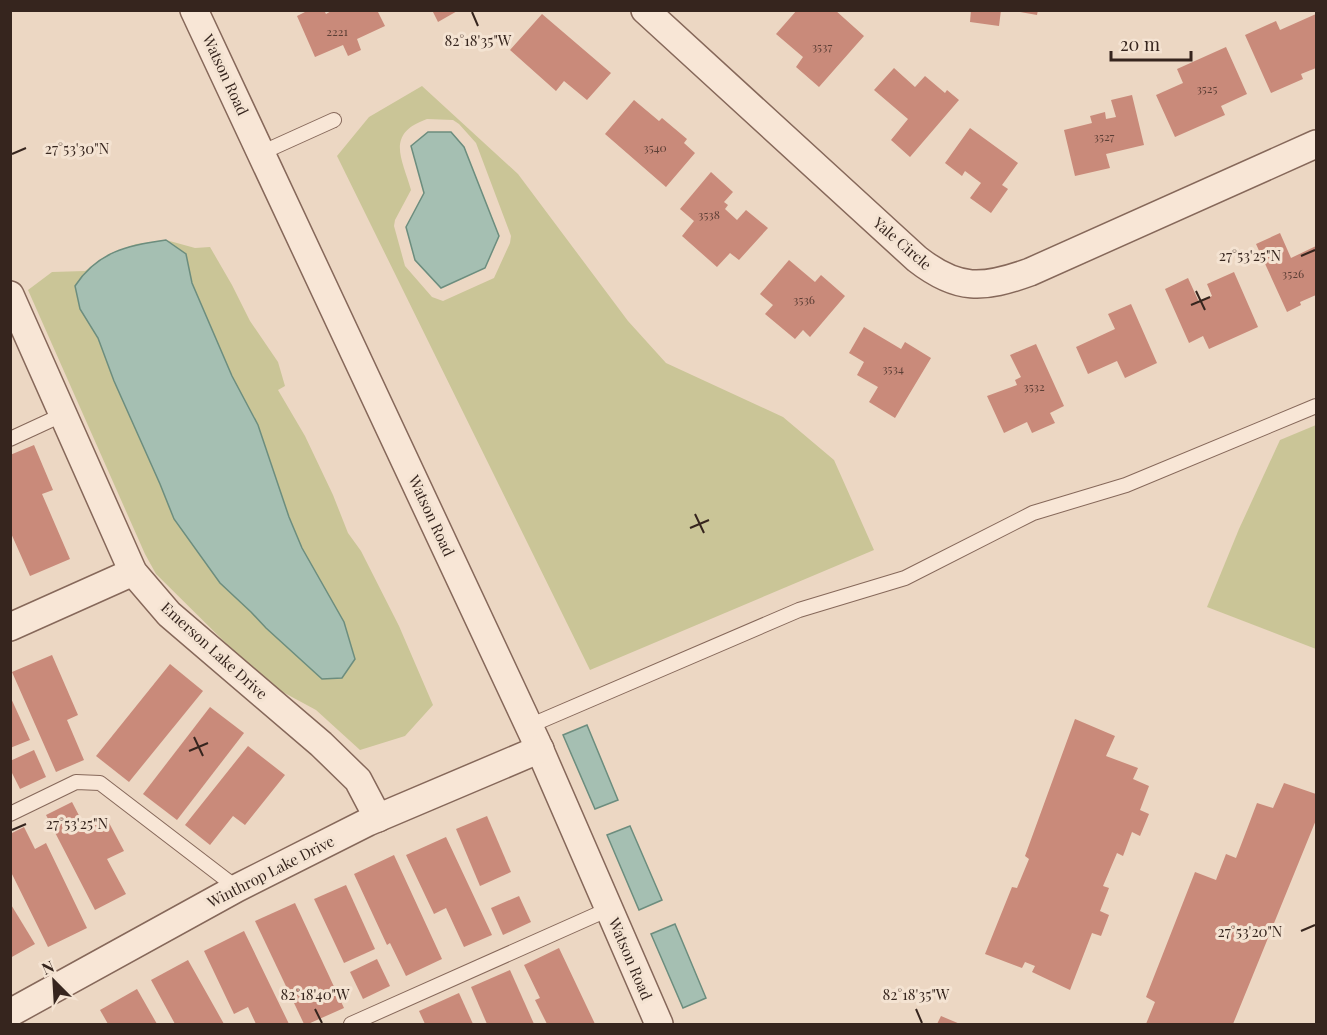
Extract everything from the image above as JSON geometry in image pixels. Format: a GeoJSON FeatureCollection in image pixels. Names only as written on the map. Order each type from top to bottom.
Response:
{"type":"FeatureCollection","features":[{"type":"Feature","properties":{"kind":"street","name":"Watson Road"},"geometry":{"type":"LineString","coordinates":[[195,10],[534,738],[658,1024]]}},
{"type":"Feature","properties":{"kind":"street","name":"Yale Circle"},"geometry":{"type":"LineString","coordinates":[[645,10],[917,259],[932,271],[967,284],[986,285],[1030,272],[1317,144]]}},
{"type":"Feature","properties":{"kind":"street","name":"Emerson Lake Drive"},"geometry":{"type":"LineString","coordinates":[[10,295],[133,572],[170,614],[321,744],[358,780],[378,818]]}},
{"type":"Feature","properties":{"kind":"street"},"geometry":{"type":"LineString","coordinates":[[10,627],[133,572]]}},
{"type":"Feature","properties":{"kind":"street","name":"Winthrop Lake Drive"},"geometry":{"type":"LineString","coordinates":[[10,1013],[237,888],[534,738]]}},
{"type":"Feature","properties":{"kind":"lane"},"geometry":{"type":"LineString","coordinates":[[261,153],[334,120]]}},
{"type":"Feature","properties":{"kind":"lane"},"geometry":{"type":"LineString","coordinates":[[534,738],[799,610],[905,578],[1033,513],[1126,485],[1317,406]]}},
{"type":"Feature","properties":{"kind":"lane"},"geometry":{"type":"LineString","coordinates":[[10,439],[63,415]]}},
{"type":"Feature","properties":{"kind":"lane"},"geometry":{"type":"LineString","coordinates":[[10,814],[76,782],[100,783],[237,888]]}},
{"type":"Feature","properties":{"kind":"lane"},"geometry":{"type":"LineString","coordinates":[[351,1024],[609,909]]}},
{"type":"Feature","properties":{"kind":"shaded area"},"geometry":{"type":"Polygon","coordinates":[[[422,86],[518,174],[628,321],[666,363],[783,417],[834,460],[874,550],[590,670],[337,156],[369,117],[422,86]],[[427,119],[414,125],[401,140],[401,157],[411,190],[394,226],[405,266],[432,297],[443,301],[494,278],[511,236],[476,143],[453,120],[427,119]]]}},
{"type":"Feature","properties":{"kind":"shaded area"},"geometry":{"type":"Polygon","coordinates":[[[428,132],[451,132],[464,147],[499,236],[485,268],[441,288],[415,260],[406,227],[424,193],[411,146],[428,132]]]}},
{"type":"Feature","properties":{"kind":"shaded area"},"geometry":{"type":"Polygon","coordinates":[[[166,240],[195,248],[210,247],[250,321],[278,362],[285,386],[278,390],[305,436],[348,533],[361,551],[399,626],[433,705],[405,736],[360,750],[316,710],[266,683],[156,574],[145,554],[28,290],[52,272],[85,271],[109,254],[136,244],[166,240]]]}},
{"type":"Feature","properties":{"kind":"shaded area"},"geometry":{"type":"Polygon","coordinates":[[[166,240],[186,254],[192,283],[232,376],[258,425],[302,548],[344,622],[355,659],[342,678],[322,679],[266,628],[220,583],[174,519],[114,381],[98,338],[80,309],[75,286],[93,265],[114,252],[166,240]]]}},
{"type":"Feature","properties":{"kind":"shaded area"},"geometry":{"type":"Polygon","coordinates":[[[1316,425],[1316,649],[1207,607],[1239,529],[1280,440],[1316,425]]]}},
{"type":"Feature","properties":{"kind":"shaded area"},"geometry":{"type":"Polygon","coordinates":[[[587,725],[618,800],[595,809],[563,735],[587,725]]]}},
{"type":"Feature","properties":{"kind":"shaded area"},"geometry":{"type":"Polygon","coordinates":[[[630,826],[662,900],[639,910],[607,835],[630,826]]]}},
{"type":"Feature","properties":{"kind":"shaded area"},"geometry":{"type":"Polygon","coordinates":[[[675,924],[706,998],[683,1008],[651,934],[675,924]]]}},
{"type":"Feature","properties":{"kind":"building"},"geometry":{"type":"Polygon","coordinates":[[[309,10],[324,10],[326,14],[333,10],[377,10],[385,26],[357,39],[361,50],[348,56],[343,45],[315,57],[297,16],[309,10]]]}},
{"type":"Feature","properties":{"kind":"building"},"geometry":{"type":"Polygon","coordinates":[[[432,10],[459,10],[438,22],[432,10]]]}},
{"type":"Feature","properties":{"kind":"building"},"geometry":{"type":"Polygon","coordinates":[[[797,10],[835,10],[864,36],[819,87],[796,67],[803,57],[776,34],[797,10]]]}},
{"type":"Feature","properties":{"kind":"building"},"geometry":{"type":"Polygon","coordinates":[[[971,10],[1001,10],[999,26],[970,22],[971,10]]]}},
{"type":"Feature","properties":{"kind":"building"},"geometry":{"type":"Polygon","coordinates":[[[1009,10],[1038,10],[1037,15],[1009,10]]]}},
{"type":"Feature","properties":{"kind":"building"},"geometry":{"type":"Polygon","coordinates":[[[542,14],[611,73],[587,100],[564,81],[556,91],[510,50],[542,14]]]}},
{"type":"Feature","properties":{"kind":"building"},"geometry":{"type":"Polygon","coordinates":[[[1316,14],[1316,68],[1301,74],[1303,79],[1271,93],[1245,35],[1276,21],[1280,30],[1316,14]]]}},
{"type":"Feature","properties":{"kind":"building"},"geometry":{"type":"Polygon","coordinates":[[[1226,47],[1247,94],[1221,106],[1225,115],[1175,137],[1156,95],[1183,83],[1177,69],[1226,47]]]}},
{"type":"Feature","properties":{"kind":"building"},"geometry":{"type":"Polygon","coordinates":[[[894,68],[915,87],[925,76],[945,93],[947,90],[959,100],[910,157],[891,140],[908,119],[874,90],[894,68]]]}},
{"type":"Feature","properties":{"kind":"building"},"geometry":{"type":"Polygon","coordinates":[[[1132,95],[1144,145],[1106,154],[1110,168],[1075,176],[1064,130],[1092,123],[1090,116],[1105,112],[1106,119],[1116,117],[1111,100],[1132,95]]]}},
{"type":"Feature","properties":{"kind":"building"},"geometry":{"type":"Polygon","coordinates":[[[634,100],[659,121],[662,118],[687,139],[684,143],[695,153],[666,187],[605,134],[634,100]]]}},
{"type":"Feature","properties":{"kind":"building"},"geometry":{"type":"Polygon","coordinates":[[[970,128],[1018,163],[1002,185],[1008,189],[991,213],[970,198],[981,183],[965,171],[962,176],[945,163],[970,128]]]}},
{"type":"Feature","properties":{"kind":"building"},"geometry":{"type":"Polygon","coordinates":[[[711,172],[733,192],[724,202],[728,205],[725,209],[737,220],[746,210],[768,228],[739,260],[730,253],[717,267],[682,236],[694,221],[680,209],[711,172]]]}},
{"type":"Feature","properties":{"kind":"building"},"geometry":{"type":"Polygon","coordinates":[[[1280,233],[1291,258],[1316,246],[1316,295],[1300,302],[1301,305],[1287,312],[1256,244],[1280,233]]]}},
{"type":"Feature","properties":{"kind":"building"},"geometry":{"type":"Polygon","coordinates":[[[789,260],[815,282],[821,275],[845,296],[810,337],[803,330],[795,339],[765,314],[773,305],[760,294],[789,260]]]}},
{"type":"Feature","properties":{"kind":"building"},"geometry":{"type":"Polygon","coordinates":[[[1234,272],[1258,327],[1209,349],[1203,336],[1189,343],[1165,289],[1188,278],[1199,302],[1212,296],[1207,284],[1234,272]]]}},
{"type":"Feature","properties":{"kind":"building"},"geometry":{"type":"Polygon","coordinates":[[[1131,304],[1157,363],[1125,378],[1117,361],[1088,374],[1076,347],[1115,329],[1108,314],[1131,304]]]}},
{"type":"Feature","properties":{"kind":"building"},"geometry":{"type":"Polygon","coordinates":[[[864,327],[901,349],[905,342],[931,358],[895,418],[869,402],[878,387],[857,375],[864,362],[849,353],[864,327]]]}},
{"type":"Feature","properties":{"kind":"building"},"geometry":{"type":"Polygon","coordinates":[[[1036,344],[1064,406],[1050,413],[1055,423],[1032,433],[1027,422],[1004,433],[987,396],[1017,385],[1015,380],[1021,377],[1010,355],[1036,344]]]}},
{"type":"Feature","properties":{"kind":"building"},"geometry":{"type":"Polygon","coordinates":[[[34,445],[53,490],[42,494],[70,559],[30,576],[10,531],[10,455],[34,445]]]}},
{"type":"Feature","properties":{"kind":"building"},"geometry":{"type":"Polygon","coordinates":[[[52,655],[78,715],[67,720],[84,760],[56,772],[12,672],[52,655]]]}},
{"type":"Feature","properties":{"kind":"building"},"geometry":{"type":"Polygon","coordinates":[[[170,664],[203,691],[129,782],[96,756],[170,664]]]}},
{"type":"Feature","properties":{"kind":"building"},"geometry":{"type":"Polygon","coordinates":[[[10,696],[30,740],[10,748],[10,696]]]}},
{"type":"Feature","properties":{"kind":"building"},"geometry":{"type":"Polygon","coordinates":[[[210,707],[244,733],[177,820],[143,794],[210,707]]]}},
{"type":"Feature","properties":{"kind":"building"},"geometry":{"type":"Polygon","coordinates":[[[1075,719],[1115,736],[1106,756],[1138,768],[1133,779],[1149,786],[1140,810],[1149,814],[1140,836],[1132,832],[1123,856],[1117,853],[1103,886],[1109,888],[1100,911],[1109,915],[1101,936],[1092,933],[1070,990],[1032,972],[1035,966],[1025,962],[1022,968],[985,954],[1012,887],[1017,888],[1029,859],[1025,856],[1075,719]]]}},
{"type":"Feature","properties":{"kind":"building"},"geometry":{"type":"Polygon","coordinates":[[[248,746],[285,775],[245,825],[233,816],[210,845],[185,825],[248,746]]]}},
{"type":"Feature","properties":{"kind":"building"},"geometry":{"type":"Polygon","coordinates":[[[34,750],[46,777],[20,789],[10,769],[10,761],[34,750]]]}},
{"type":"Feature","properties":{"kind":"building"},"geometry":{"type":"Polygon","coordinates":[[[1284,783],[1316,794],[1316,820],[1233,1024],[1146,1024],[1155,1002],[1146,997],[1195,872],[1216,880],[1226,854],[1236,858],[1257,803],[1273,808],[1284,783]]]}},
{"type":"Feature","properties":{"kind":"building"},"geometry":{"type":"Polygon","coordinates":[[[72,802],[86,829],[107,819],[124,851],[107,859],[126,894],[95,910],[46,815],[72,802]]]}},
{"type":"Feature","properties":{"kind":"building"},"geometry":{"type":"Polygon","coordinates":[[[487,816],[511,872],[480,886],[456,829],[487,816]]]}},
{"type":"Feature","properties":{"kind":"building"},"geometry":{"type":"Polygon","coordinates":[[[24,827],[35,849],[46,843],[87,928],[48,947],[10,870],[10,834],[24,827]]]}},
{"type":"Feature","properties":{"kind":"building"},"geometry":{"type":"Polygon","coordinates":[[[446,837],[492,935],[464,947],[446,908],[434,914],[406,855],[446,837]]]}},
{"type":"Feature","properties":{"kind":"building"},"geometry":{"type":"Polygon","coordinates":[[[394,855],[442,959],[406,976],[390,943],[387,945],[354,874],[394,855]]]}},
{"type":"Feature","properties":{"kind":"building"},"geometry":{"type":"Polygon","coordinates":[[[346,885],[375,949],[344,963],[314,899],[346,885]]]}},
{"type":"Feature","properties":{"kind":"building"},"geometry":{"type":"Polygon","coordinates":[[[519,896],[531,922],[503,935],[491,908],[519,896]]]}},
{"type":"Feature","properties":{"kind":"building"},"geometry":{"type":"Polygon","coordinates":[[[10,903],[35,944],[10,958],[10,903]]]}},
{"type":"Feature","properties":{"kind":"building"},"geometry":{"type":"Polygon","coordinates":[[[295,903],[344,1008],[308,1024],[304,1024],[255,921],[295,903]]]}},
{"type":"Feature","properties":{"kind":"building"},"geometry":{"type":"Polygon","coordinates":[[[244,931],[289,1024],[256,1024],[248,1007],[234,1014],[204,951],[244,931]]]}},
{"type":"Feature","properties":{"kind":"building"},"geometry":{"type":"Polygon","coordinates":[[[559,948],[595,1024],[547,1024],[535,1000],[540,998],[524,965],[559,948]]]}},
{"type":"Feature","properties":{"kind":"building"},"geometry":{"type":"Polygon","coordinates":[[[377,959],[390,986],[363,999],[350,972],[377,959]]]}},
{"type":"Feature","properties":{"kind":"building"},"geometry":{"type":"Polygon","coordinates":[[[188,960],[224,1024],[175,1024],[151,980],[188,960]]]}},
{"type":"Feature","properties":{"kind":"building"},"geometry":{"type":"Polygon","coordinates":[[[510,970],[534,1024],[487,1024],[471,987],[510,970]]]}},
{"type":"Feature","properties":{"kind":"building"},"geometry":{"type":"Polygon","coordinates":[[[137,989],[157,1024],[108,1024],[100,1010],[137,989]]]}},
{"type":"Feature","properties":{"kind":"building"},"geometry":{"type":"Polygon","coordinates":[[[459,993],[473,1024],[425,1024],[419,1011],[459,993]]]}},
{"type":"Feature","properties":{"kind":"building"},"geometry":{"type":"Polygon","coordinates":[[[941,1016],[960,1024],[937,1024],[941,1016]]]}}]}
